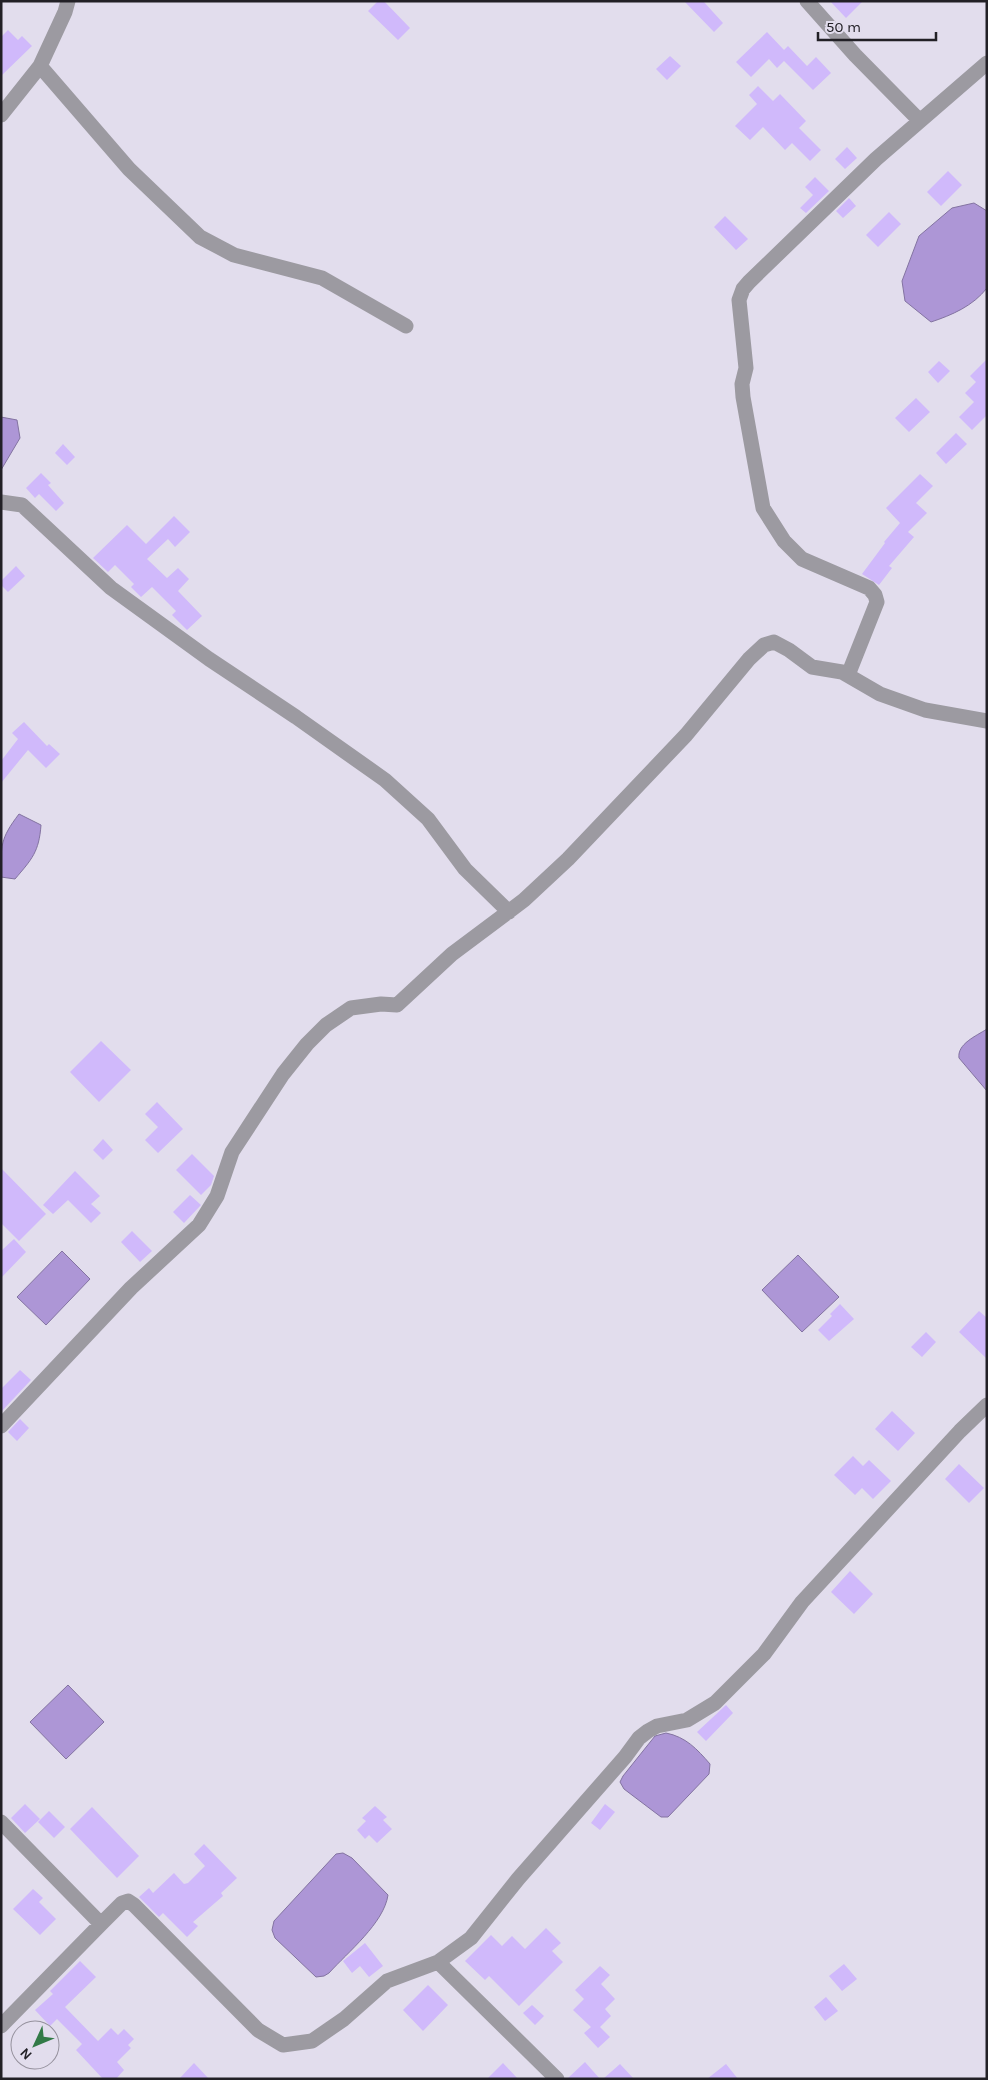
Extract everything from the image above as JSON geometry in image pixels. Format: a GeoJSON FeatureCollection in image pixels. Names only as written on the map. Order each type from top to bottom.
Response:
{"type":"FeatureCollection","features":[{"type":"Feature","properties":{"kind":"street"},"geometry":{"type":"LineString","coordinates":[[1,115],[40,66],[65,12],[68,1]]}},
{"type":"Feature","properties":{"kind":"street"},"geometry":{"type":"LineString","coordinates":[[808,1],[855,55],[920,121]]}},
{"type":"Feature","properties":{"kind":"street"},"geometry":{"type":"LineString","coordinates":[[848,675],[877,602],[875,595],[869,588],[802,559],[784,541],[763,508],[743,397],[742,384],[746,368],[740,300],[743,289],[749,282],[876,159],[987,63]]}},
{"type":"Feature","properties":{"kind":"street"},"geometry":{"type":"LineString","coordinates":[[40,66],[129,168],[200,237],[234,255],[322,278],[406,326]]}},
{"type":"Feature","properties":{"kind":"street"},"geometry":{"type":"LineString","coordinates":[[1,502],[22,505],[111,588],[209,660],[296,717],[385,780],[428,819],[465,869],[509,912]]}},
{"type":"Feature","properties":{"kind":"street"},"geometry":{"type":"LineString","coordinates":[[1,1426],[131,1288],[199,1225],[217,1196],[232,1152],[282,1074],[307,1044],[326,1025],[351,1008],[381,1004],[397,1005],[452,954],[509,912],[568,859],[610,817],[686,734],[749,659],[764,645],[774,642],[812,666],[848,675],[880,694],[925,710],[987,721]]}},
{"type":"Feature","properties":{"kind":"street"},"geometry":{"type":"LineString","coordinates":[[1,2026],[122,1903],[128,1901],[258,2030],[283,2045],[312,2041],[344,2019],[387,1981],[438,1962],[472,1938],[518,1879],[625,1757],[639,1738],[657,1726],[687,1720],[715,1703],[764,1654],[802,1602],[856,1546],[960,1431],[987,1405]]}},
{"type":"Feature","properties":{"kind":"street"},"geometry":{"type":"LineString","coordinates":[[1,1822],[101,1924]]}},
{"type":"Feature","properties":{"kind":"street"},"geometry":{"type":"LineString","coordinates":[[438,1962],[558,2079]]}},
{"type":"Feature","properties":{"kind":"shaded area"},"geometry":{"type":"Polygon","coordinates":[[[974,203],[987,211],[987,288],[962,309],[931,322],[905,301],[902,281],[919,236],[952,208],[974,203]]]}},
{"type":"Feature","properties":{"kind":"shaded area"},"geometry":{"type":"Polygon","coordinates":[[[1,417],[17,420],[20,438],[1,470],[1,417]]]}},
{"type":"Feature","properties":{"kind":"shaded area"},"geometry":{"type":"Polygon","coordinates":[[[19,814],[41,825],[36,849],[34,855],[15,879],[1,877],[1,857],[5,836],[19,814]]]}},
{"type":"Feature","properties":{"kind":"shaded area"},"geometry":{"type":"Polygon","coordinates":[[[987,1029],[987,1091],[959,1058],[959,1053],[964,1045],[987,1029]]]}},
{"type":"Feature","properties":{"kind":"shaded area"},"geometry":{"type":"Polygon","coordinates":[[[62,1251],[90,1279],[46,1325],[17,1297],[62,1251]]]}},
{"type":"Feature","properties":{"kind":"shaded area"},"geometry":{"type":"Polygon","coordinates":[[[798,1255],[839,1297],[802,1332],[762,1290],[798,1255]]]}},
{"type":"Feature","properties":{"kind":"shaded area"},"geometry":{"type":"Polygon","coordinates":[[[68,1685],[104,1722],[66,1759],[30,1722],[68,1685]]]}},
{"type":"Feature","properties":{"kind":"shaded area"},"geometry":{"type":"Polygon","coordinates":[[[666,1733],[685,1741],[696,1749],[710,1764],[709,1774],[668,1817],[661,1817],[624,1789],[620,1782],[655,1736],[666,1733]]]}},
{"type":"Feature","properties":{"kind":"shaded area"},"geometry":{"type":"Polygon","coordinates":[[[343,1853],[352,1858],[388,1895],[380,1916],[364,1937],[329,1973],[316,1977],[275,1938],[272,1930],[274,1921],[336,1854],[343,1853]]]}},
{"type":"Feature","properties":{"kind":"building"},"geometry":{"type":"Polygon","coordinates":[[[378,1],[384,1],[410,28],[398,40],[368,11],[378,1]]]}},
{"type":"Feature","properties":{"kind":"building"},"geometry":{"type":"Polygon","coordinates":[[[684,1],[703,1],[723,23],[714,32],[684,1]]]}},
{"type":"Feature","properties":{"kind":"building"},"geometry":{"type":"Polygon","coordinates":[[[830,1],[863,1],[846,18],[830,1]]]}},
{"type":"Feature","properties":{"kind":"building"},"geometry":{"type":"Polygon","coordinates":[[[8,30],[18,40],[22,36],[32,46],[1,76],[1,37],[8,30]]]}},
{"type":"Feature","properties":{"kind":"building"},"geometry":{"type":"Polygon","coordinates":[[[767,32],[784,50],[788,46],[807,66],[816,57],[831,73],[813,90],[784,61],[777,68],[769,59],[751,77],[736,62],[767,32]]]}},
{"type":"Feature","properties":{"kind":"building"},"geometry":{"type":"Polygon","coordinates":[[[670,56],[681,66],[667,80],[656,69],[670,56]]]}},
{"type":"Feature","properties":{"kind":"building"},"geometry":{"type":"Polygon","coordinates":[[[758,86],[773,101],[780,94],[806,121],[799,128],[821,150],[810,161],[792,143],[785,150],[763,127],[750,140],[735,126],[757,104],[749,95],[758,86]]]}},
{"type":"Feature","properties":{"kind":"building"},"geometry":{"type":"Polygon","coordinates":[[[847,147],[857,158],[845,169],[835,159],[847,147]]]}},
{"type":"Feature","properties":{"kind":"building"},"geometry":{"type":"Polygon","coordinates":[[[948,171],[962,185],[941,206],[927,192],[948,171]]]}},
{"type":"Feature","properties":{"kind":"building"},"geometry":{"type":"Polygon","coordinates":[[[815,177],[829,191],[806,213],[800,208],[813,195],[805,187],[815,177]]]}},
{"type":"Feature","properties":{"kind":"building"},"geometry":{"type":"Polygon","coordinates":[[[849,198],[856,206],[843,218],[836,211],[849,198]]]}},
{"type":"Feature","properties":{"kind":"building"},"geometry":{"type":"Polygon","coordinates":[[[889,212],[901,224],[878,247],[866,235],[889,212]]]}},
{"type":"Feature","properties":{"kind":"building"},"geometry":{"type":"Polygon","coordinates":[[[725,216],[748,239],[736,250],[714,227],[725,216]]]}},
{"type":"Feature","properties":{"kind":"building"},"geometry":{"type":"Polygon","coordinates":[[[987,359],[987,415],[972,430],[959,417],[974,402],[965,393],[976,382],[970,376],[987,359]]]}},
{"type":"Feature","properties":{"kind":"building"},"geometry":{"type":"Polygon","coordinates":[[[939,361],[950,371],[938,383],[928,372],[939,361]]]}},
{"type":"Feature","properties":{"kind":"building"},"geometry":{"type":"Polygon","coordinates":[[[916,398],[930,412],[909,432],[895,418],[916,398]]]}},
{"type":"Feature","properties":{"kind":"building"},"geometry":{"type":"Polygon","coordinates":[[[956,433],[967,444],[946,464],[936,453],[956,433]]]}},
{"type":"Feature","properties":{"kind":"building"},"geometry":{"type":"Polygon","coordinates":[[[63,444],[75,457],[67,465],[55,453],[63,444]]]}},
{"type":"Feature","properties":{"kind":"building"},"geometry":{"type":"Polygon","coordinates":[[[41,473],[51,483],[48,485],[64,503],[56,511],[39,494],[35,498],[26,488],[41,473]]]}},
{"type":"Feature","properties":{"kind":"building"},"geometry":{"type":"Polygon","coordinates":[[[920,474],[933,486],[916,503],[927,513],[908,532],[914,537],[889,566],[892,568],[879,585],[862,574],[900,523],[886,508],[920,474]]]}},
{"type":"Feature","properties":{"kind":"building"},"geometry":{"type":"Polygon","coordinates":[[[174,516],[190,532],[175,547],[168,539],[147,559],[167,578],[178,568],[189,579],[178,591],[202,616],[187,630],[172,615],[176,611],[152,587],[141,597],[131,587],[134,584],[115,565],[108,572],[93,558],[127,525],[146,544],[174,516]]]}},
{"type":"Feature","properties":{"kind":"building"},"geometry":{"type":"Polygon","coordinates":[[[16,566],[25,576],[8,592],[1,585],[1,581],[16,566]]]}},
{"type":"Feature","properties":{"kind":"building"},"geometry":{"type":"Polygon","coordinates":[[[24,722],[47,746],[49,744],[60,754],[46,768],[28,750],[1,783],[1,761],[18,739],[12,733],[24,722]]]}},
{"type":"Feature","properties":{"kind":"building"},"geometry":{"type":"Polygon","coordinates":[[[101,1041],[131,1070],[99,1102],[70,1072],[101,1041]]]}},
{"type":"Feature","properties":{"kind":"building"},"geometry":{"type":"Polygon","coordinates":[[[157,1102],[183,1129],[158,1153],[145,1140],[158,1127],[145,1114],[157,1102]]]}},
{"type":"Feature","properties":{"kind":"building"},"geometry":{"type":"Polygon","coordinates":[[[103,1139],[113,1150],[103,1160],[93,1150],[103,1139]]]}},
{"type":"Feature","properties":{"kind":"building"},"geometry":{"type":"Polygon","coordinates":[[[192,1154],[214,1176],[211,1185],[201,1195],[176,1170],[192,1154]]]}},
{"type":"Feature","properties":{"kind":"building"},"geometry":{"type":"Polygon","coordinates":[[[1,1168],[46,1214],[19,1241],[1,1223],[1,1168]]]}},
{"type":"Feature","properties":{"kind":"building"},"geometry":{"type":"Polygon","coordinates":[[[75,1171],[100,1196],[91,1204],[101,1213],[91,1223],[68,1200],[53,1214],[43,1205],[75,1171]]]}},
{"type":"Feature","properties":{"kind":"building"},"geometry":{"type":"Polygon","coordinates":[[[190,1195],[201,1205],[184,1223],[173,1212],[190,1195]]]}},
{"type":"Feature","properties":{"kind":"building"},"geometry":{"type":"Polygon","coordinates":[[[132,1231],[152,1251],[140,1262],[121,1242],[132,1231]]]}},
{"type":"Feature","properties":{"kind":"building"},"geometry":{"type":"Polygon","coordinates":[[[14,1239],[26,1252],[1,1278],[1,1251],[14,1239]]]}},
{"type":"Feature","properties":{"kind":"building"},"geometry":{"type":"Polygon","coordinates":[[[840,1304],[854,1319],[829,1341],[818,1330],[832,1316],[830,1314],[840,1304]]]}},
{"type":"Feature","properties":{"kind":"building"},"geometry":{"type":"Polygon","coordinates":[[[979,1311],[987,1318],[987,1359],[959,1332],[979,1311]]]}},
{"type":"Feature","properties":{"kind":"building"},"geometry":{"type":"Polygon","coordinates":[[[926,1332],[936,1342],[922,1357],[911,1347],[926,1332]]]}},
{"type":"Feature","properties":{"kind":"building"},"geometry":{"type":"Polygon","coordinates":[[[20,1370],[31,1380],[1,1412],[1,1389],[20,1370]]]}},
{"type":"Feature","properties":{"kind":"building"},"geometry":{"type":"Polygon","coordinates":[[[892,1411],[915,1433],[898,1451],[875,1429],[892,1411]]]}},
{"type":"Feature","properties":{"kind":"building"},"geometry":{"type":"Polygon","coordinates":[[[20,1419],[29,1428],[17,1441],[8,1432],[20,1419]]]}},
{"type":"Feature","properties":{"kind":"building"},"geometry":{"type":"Polygon","coordinates":[[[853,1456],[863,1466],[869,1460],[891,1481],[873,1499],[862,1488],[855,1495],[834,1475],[853,1456]]]}},
{"type":"Feature","properties":{"kind":"building"},"geometry":{"type":"Polygon","coordinates":[[[959,1464],[984,1488],[969,1503],[945,1479],[959,1464]]]}},
{"type":"Feature","properties":{"kind":"building"},"geometry":{"type":"Polygon","coordinates":[[[850,1571],[873,1594],[854,1614],[831,1592],[850,1571]]]}},
{"type":"Feature","properties":{"kind":"building"},"geometry":{"type":"Polygon","coordinates":[[[726,1705],[733,1713],[706,1741],[697,1732],[726,1705]]]}},
{"type":"Feature","properties":{"kind":"building"},"geometry":{"type":"Polygon","coordinates":[[[25,1804],[40,1819],[25,1833],[11,1818],[25,1804]]]}},
{"type":"Feature","properties":{"kind":"building"},"geometry":{"type":"Polygon","coordinates":[[[605,1804],[615,1812],[600,1830],[591,1823],[605,1804]]]}},
{"type":"Feature","properties":{"kind":"building"},"geometry":{"type":"Polygon","coordinates":[[[375,1806],[387,1817],[383,1820],[392,1829],[377,1843],[369,1835],[365,1839],[357,1830],[366,1821],[362,1818],[375,1806]]]}},
{"type":"Feature","properties":{"kind":"building"},"geometry":{"type":"Polygon","coordinates":[[[92,1807],[139,1856],[117,1878],[70,1829],[92,1807]]]}},
{"type":"Feature","properties":{"kind":"building"},"geometry":{"type":"Polygon","coordinates":[[[49,1811],[65,1827],[54,1838],[38,1822],[49,1811]]]}},
{"type":"Feature","properties":{"kind":"building"},"geometry":{"type":"Polygon","coordinates":[[[204,1844],[237,1878],[221,1893],[223,1896],[193,1922],[198,1926],[187,1937],[163,1913],[159,1917],[139,1897],[149,1888],[153,1893],[174,1873],[184,1884],[188,1883],[205,1866],[194,1854],[204,1844]]]}},
{"type":"Feature","properties":{"kind":"building"},"geometry":{"type":"Polygon","coordinates":[[[33,1889],[43,1898],[39,1902],[56,1919],[40,1935],[13,1909],[33,1889]]]}},
{"type":"Feature","properties":{"kind":"building"},"geometry":{"type":"Polygon","coordinates":[[[546,1928],[561,1943],[552,1951],[563,1962],[519,2006],[489,1976],[485,1980],[465,1961],[491,1935],[502,1946],[512,1936],[525,1949],[546,1928]]]}},
{"type":"Feature","properties":{"kind":"building"},"geometry":{"type":"Polygon","coordinates":[[[365,1943],[383,1966],[369,1977],[360,1966],[352,1973],[343,1961],[365,1943]]]}},
{"type":"Feature","properties":{"kind":"building"},"geometry":{"type":"Polygon","coordinates":[[[80,1961],[96,1977],[65,2007],[98,2041],[111,2028],[118,2035],[124,2029],[134,2039],[128,2045],[131,2048],[117,2062],[124,2070],[116,2079],[103,2079],[76,2050],[82,2044],[60,2020],[44,2020],[35,2010],[53,1994],[50,1991],[80,1961]]]}},
{"type":"Feature","properties":{"kind":"building"},"geometry":{"type":"Polygon","coordinates":[[[844,1964],[857,1979],[842,1991],[829,1976],[844,1964]]]}},
{"type":"Feature","properties":{"kind":"building"},"geometry":{"type":"Polygon","coordinates":[[[600,1966],[610,1975],[601,1984],[615,1999],[605,2009],[611,2016],[600,2027],[610,2037],[598,2048],[584,2033],[591,2027],[573,2010],[584,1999],[575,1990],[600,1966]]]}},
{"type":"Feature","properties":{"kind":"building"},"geometry":{"type":"Polygon","coordinates":[[[428,1985],[448,2005],[423,2031],[403,2010],[428,1985]]]}},
{"type":"Feature","properties":{"kind":"building"},"geometry":{"type":"Polygon","coordinates":[[[826,1997],[838,2011],[825,2021],[814,2007],[826,1997]]]}},
{"type":"Feature","properties":{"kind":"building"},"geometry":{"type":"Polygon","coordinates":[[[532,2005],[544,2016],[535,2025],[523,2013],[532,2005]]]}},
{"type":"Feature","properties":{"kind":"building"},"geometry":{"type":"Polygon","coordinates":[[[585,2062],[600,2079],[567,2079],[585,2062]]]}},
{"type":"Feature","properties":{"kind":"building"},"geometry":{"type":"Polygon","coordinates":[[[194,2063],[209,2079],[179,2079],[194,2063]]]}},
{"type":"Feature","properties":{"kind":"building"},"geometry":{"type":"Polygon","coordinates":[[[503,2063],[518,2079],[487,2079],[503,2063]]]}},
{"type":"Feature","properties":{"kind":"building"},"geometry":{"type":"Polygon","coordinates":[[[620,2064],[634,2079],[603,2079],[620,2064]]]}},
{"type":"Feature","properties":{"kind":"building"},"geometry":{"type":"Polygon","coordinates":[[[726,2064],[738,2079],[707,2079],[726,2064]]]}}]}
